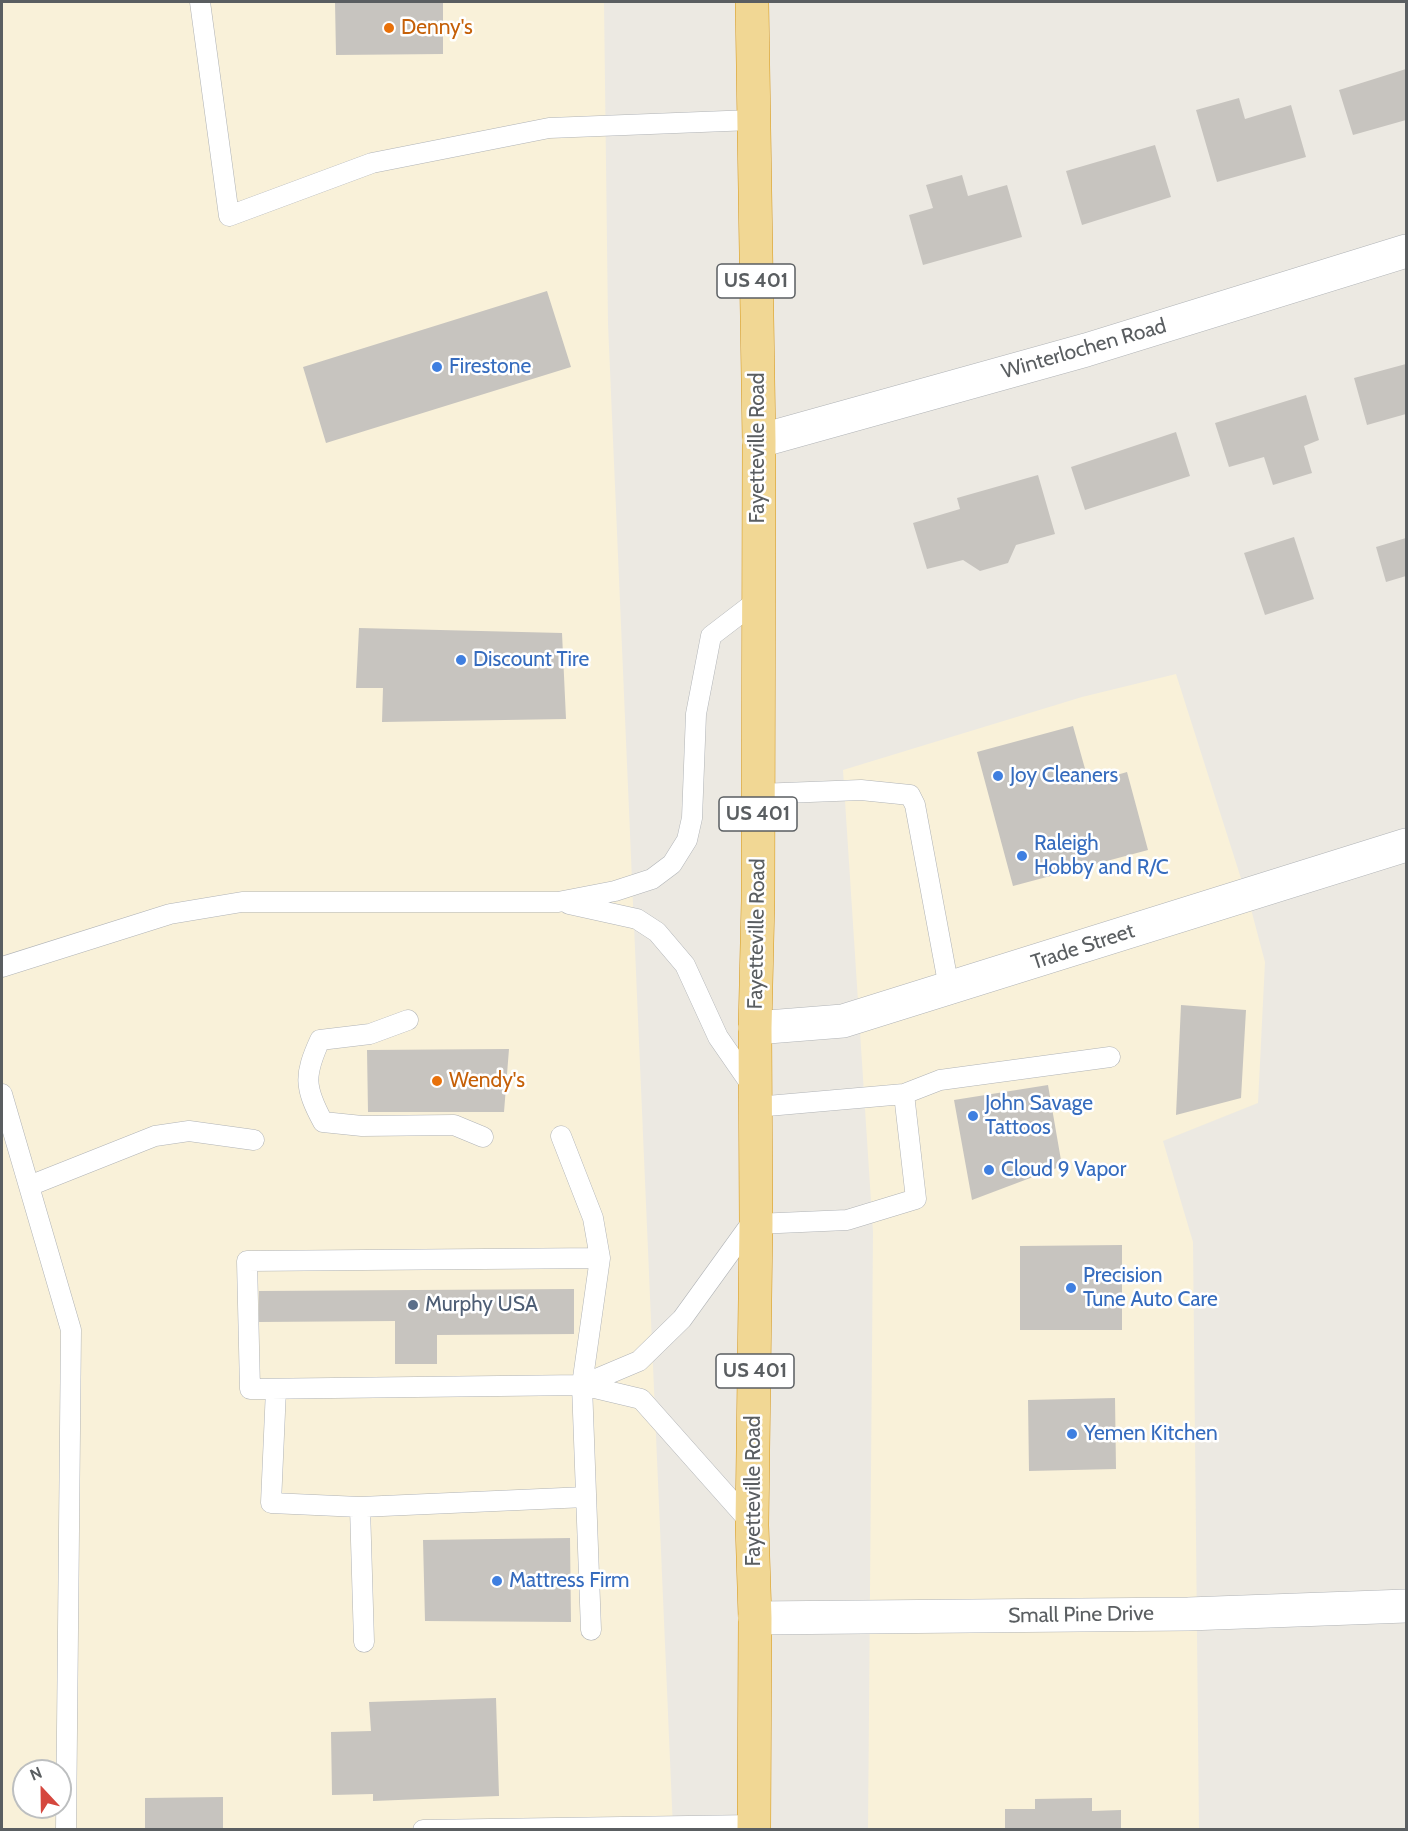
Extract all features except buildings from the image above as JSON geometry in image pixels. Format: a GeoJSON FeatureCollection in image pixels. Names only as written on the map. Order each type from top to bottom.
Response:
{"type":"FeatureCollection","features":[{"type":"Feature","properties":{"kind":"highway","name":"Fayetteville Road"},"geometry":{"type":"LineString","coordinates":[[752,2],[752,120],[759,441],[753,1525],[754,1827]]}},
{"type":"Feature","properties":{"kind":"street","name":"Winterlochen Road"},"geometry":{"type":"LineString","coordinates":[[759,441],[1086,350],[1407,251]]}},
{"type":"Feature","properties":{"kind":"street","name":"Trade Street"},"geometry":{"type":"LineString","coordinates":[[755,1028],[843,1021],[1407,845]]}},
{"type":"Feature","properties":{"kind":"street","name":"Small Pine Drive"},"geometry":{"type":"LineString","coordinates":[[755,1618],[1188,1614],[1407,1606]]}},
{"type":"Feature","properties":{"kind":"lane"},"geometry":{"type":"LineString","coordinates":[[200,2],[229,216],[372,164],[549,128],[752,120]]}},
{"type":"Feature","properties":{"kind":"lane"},"geometry":{"type":"LineString","coordinates":[[2,967],[170,914],[242,902],[558,902],[634,886],[652,879],[672,864],[687,840],[692,818],[696,714],[711,636],[758,600]]}},
{"type":"Feature","properties":{"kind":"lane"},"geometry":{"type":"LineString","coordinates":[[758,794],[861,790],[910,795],[915,805],[949,988]]}},
{"type":"Feature","properties":{"kind":"lane"},"geometry":{"type":"LineString","coordinates":[[558,902],[637,919],[657,932],[685,965],[718,1037],[756,1100],[904,1094],[940,1080],[1110,1057]]}},
{"type":"Feature","properties":{"kind":"lane"},"geometry":{"type":"LineString","coordinates":[[408,1020],[370,1034],[320,1040],[308,1067],[310,1098],[323,1122],[362,1126],[454,1125],[483,1137]]}},
{"type":"Feature","properties":{"kind":"lane"},"geometry":{"type":"LineString","coordinates":[[2,1094],[71,1330],[66,1830]]}},
{"type":"Feature","properties":{"kind":"lane"},"geometry":{"type":"LineString","coordinates":[[582,1384],[639,1361],[682,1318],[756,1220],[848,1220],[916,1199],[904,1094]]}},
{"type":"Feature","properties":{"kind":"lane"},"geometry":{"type":"LineString","coordinates":[[29,1186],[155,1136],[189,1131],[254,1140]]}},
{"type":"Feature","properties":{"kind":"lane"},"geometry":{"type":"LineString","coordinates":[[561,1136],[593,1218],[600,1258],[582,1384],[591,1630]]}},
{"type":"Feature","properties":{"kind":"lane"},"geometry":{"type":"LineString","coordinates":[[600,1258],[247,1261],[250,1389],[582,1384],[641,1400],[753,1525]]}},
{"type":"Feature","properties":{"kind":"lane"},"geometry":{"type":"LineString","coordinates":[[276,1389],[271,1503],[360,1507],[586,1497]]}},
{"type":"Feature","properties":{"kind":"lane"},"geometry":{"type":"LineString","coordinates":[[360,1507],[364,1642]]}},
{"type":"Feature","properties":{"kind":"lane"},"geometry":{"type":"LineString","coordinates":[[423,1830],[754,1827]]}},
{"type":"Feature","properties":{"kind":"shaded area"},"geometry":{"type":"Polygon","coordinates":[[[2,2],[604,2],[608,324],[673,1829],[2,1830],[2,2]]]}},
{"type":"Feature","properties":{"kind":"shaded area"},"geometry":{"type":"Polygon","coordinates":[[[1176,674],[1252,913],[1265,962],[1258,1103],[1163,1141],[1193,1242],[1199,1829],[868,1829],[873,1232],[843,770],[1082,697],[1176,674]]]}},
{"type":"Feature","properties":{"kind":"place","name":"Denny's"},"geometry":{"type":"Point","coordinates":[389,28]}},
{"type":"Feature","properties":{"kind":"place","name":"Firestone"},"geometry":{"type":"Point","coordinates":[437,367]}},
{"type":"Feature","properties":{"kind":"place","name":"Discount Tire"},"geometry":{"type":"Point","coordinates":[461,660]}},
{"type":"Feature","properties":{"kind":"place","name":"Joy Cleaners"},"geometry":{"type":"Point","coordinates":[998,776]}},
{"type":"Feature","properties":{"kind":"place","name":"Raleigh Hobby and R/C"},"geometry":{"type":"Point","coordinates":[1022,856]}},
{"type":"Feature","properties":{"kind":"place","name":"Wendy's"},"geometry":{"type":"Point","coordinates":[437,1081]}},
{"type":"Feature","properties":{"kind":"place","name":"John Savage Tattoos"},"geometry":{"type":"Point","coordinates":[973,1116]}},
{"type":"Feature","properties":{"kind":"place","name":"Cloud 9 Vapor"},"geometry":{"type":"Point","coordinates":[989,1170]}},
{"type":"Feature","properties":{"kind":"place","name":"Precision Tune Auto Care"},"geometry":{"type":"Point","coordinates":[1071,1288]}},
{"type":"Feature","properties":{"kind":"place","name":"Murphy USA"},"geometry":{"type":"Point","coordinates":[413,1305]}},
{"type":"Feature","properties":{"kind":"place","name":"Yemen Kitchen"},"geometry":{"type":"Point","coordinates":[1072,1434]}},
{"type":"Feature","properties":{"kind":"place","name":"Mattress Firm"},"geometry":{"type":"Point","coordinates":[497,1581]}}]}
